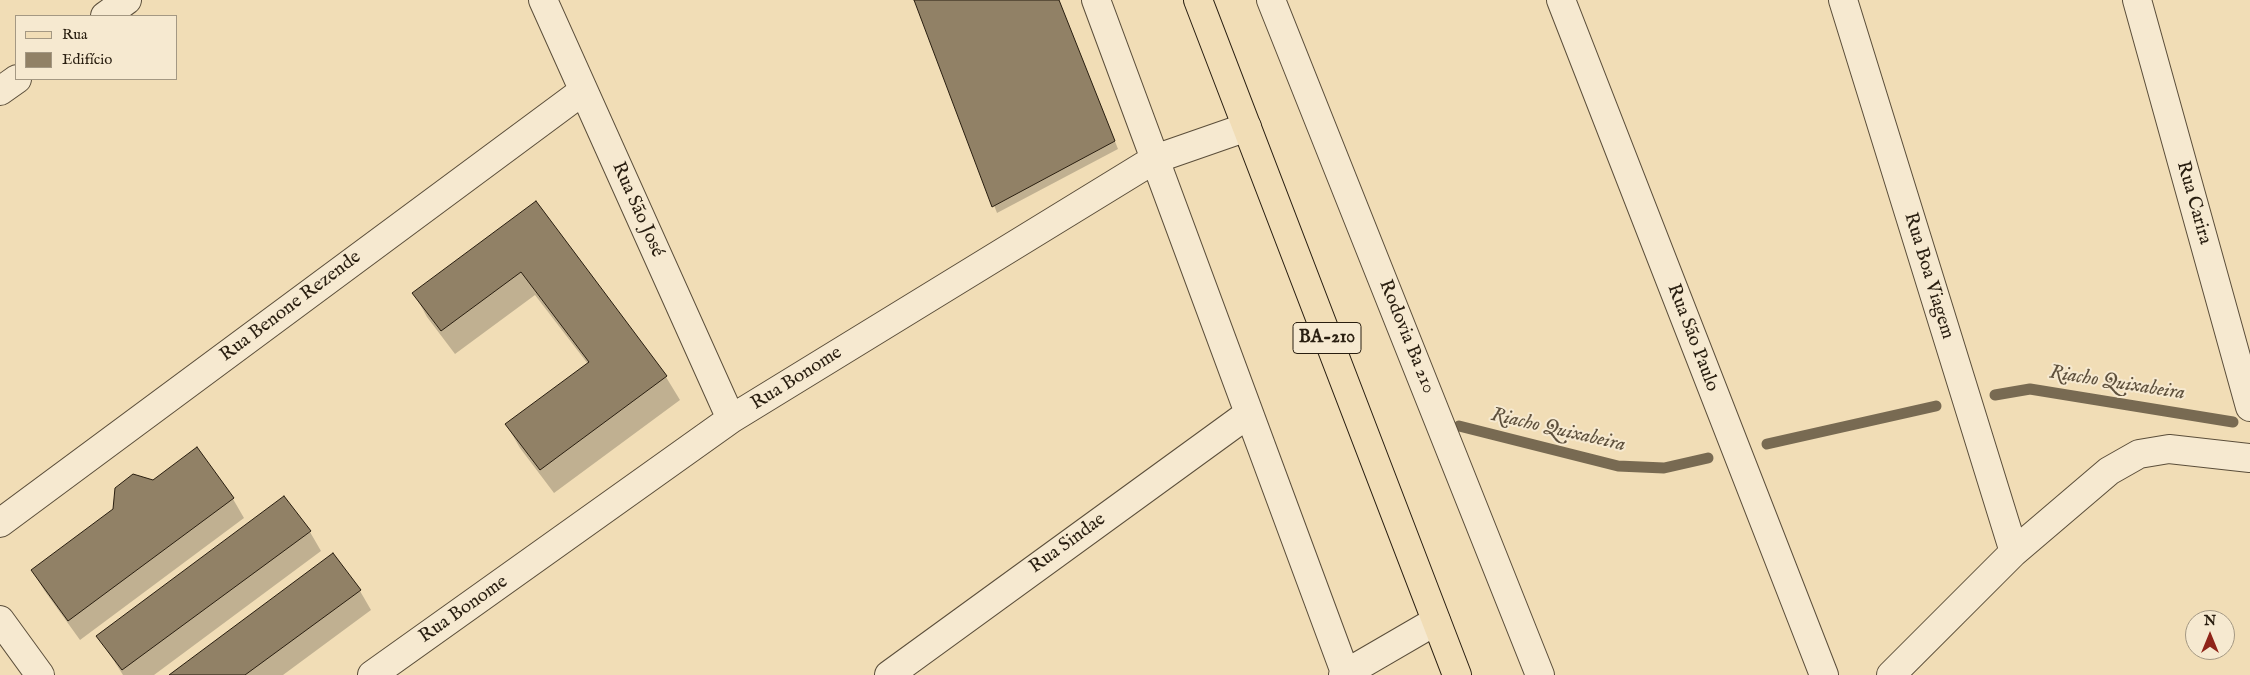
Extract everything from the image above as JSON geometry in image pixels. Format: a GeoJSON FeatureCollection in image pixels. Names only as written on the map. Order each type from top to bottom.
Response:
{"type":"FeatureCollection","features":[{"type":"Feature","properties":{"kind":"main road","name":"BA-210"},"geometry":{"type":"LineString","coordinates":[[1198,0],[1457,675]]}},
{"type":"Feature","properties":{"kind":"street"},"geometry":{"type":"LineString","coordinates":[[105,15],[127,0]]}},
{"type":"Feature","properties":{"kind":"street","name":"Rua São José"},"geometry":{"type":"LineString","coordinates":[[544,0],[583,91],[732,419]]}},
{"type":"Feature","properties":{"kind":"street"},"geometry":{"type":"LineString","coordinates":[[1096,0],[1345,674],[1436,621]]}},
{"type":"Feature","properties":{"kind":"street","name":"Rodovia Ba 210"},"geometry":{"type":"LineString","coordinates":[[1272,0],[1540,675]]}},
{"type":"Feature","properties":{"kind":"street","name":"Rua São Paulo"},"geometry":{"type":"LineString","coordinates":[[1561,0],[1824,675]]}},
{"type":"Feature","properties":{"kind":"street","name":"Rua Boa Viagem"},"geometry":{"type":"LineString","coordinates":[[1843,0],[2014,552]]}},
{"type":"Feature","properties":{"kind":"street","name":"Rua Carira"},"geometry":{"type":"LineString","coordinates":[[2137,0],[2250,407]]}},
{"type":"Feature","properties":{"kind":"street"},"geometry":{"type":"LineString","coordinates":[[0,91],[16,80]]}},
{"type":"Feature","properties":{"kind":"street","name":"Rua Benone Rezende"},"geometry":{"type":"LineString","coordinates":[[0,523],[583,91]]}},
{"type":"Feature","properties":{"kind":"street","name":"Rua Bonome"},"geometry":{"type":"LineString","coordinates":[[372,675],[732,419],[1155,159],[1247,127]]}},
{"type":"Feature","properties":{"kind":"street","name":"Rua Sindae"},"geometry":{"type":"LineString","coordinates":[[889,675],[1248,414]]}},
{"type":"Feature","properties":{"kind":"street"},"geometry":{"type":"LineString","coordinates":[[1891,675],[2014,552],[2109,472],[2139,454],[2169,449],[2250,458]]}},
{"type":"Feature","properties":{"kind":"street"},"geometry":{"type":"LineString","coordinates":[[0,620],[40,675]]}},
{"type":"Feature","properties":{"kind":"building"},"geometry":{"type":"Polygon","coordinates":[[[914,0],[1059,0],[1115,141],[992,207],[914,0]]]}},
{"type":"Feature","properties":{"kind":"building"},"geometry":{"type":"Polygon","coordinates":[[[536,201],[667,376],[540,470],[505,424],[589,362],[521,272],[441,331],[412,293],[536,201]]]}},
{"type":"Feature","properties":{"kind":"building"},"geometry":{"type":"Polygon","coordinates":[[[197,447],[234,498],[68,621],[31,570],[113,509],[115,488],[133,474],[153,480],[197,447]]]}},
{"type":"Feature","properties":{"kind":"building"},"geometry":{"type":"Polygon","coordinates":[[[284,496],[311,531],[122,670],[96,636],[284,496]]]}},
{"type":"Feature","properties":{"kind":"building"},"geometry":{"type":"Polygon","coordinates":[[[333,553],[361,590],[245,675],[169,675],[333,553]]]}},
{"type":"Feature","properties":{"kind":"waterway","name":"Riacho Quixabeira"},"geometry":{"type":"LineString","coordinates":[[1995,395],[2030,389],[2233,422]]}},
{"type":"Feature","properties":{"kind":"waterway","name":"Riacho Quixabeira"},"geometry":{"type":"LineString","coordinates":[[1767,444],[1936,406]]}},
{"type":"Feature","properties":{"kind":"waterway","name":"Riacho Quixabeira"},"geometry":{"type":"LineString","coordinates":[[1459,426],[1618,466],[1664,468],[1708,458]]}}]}
